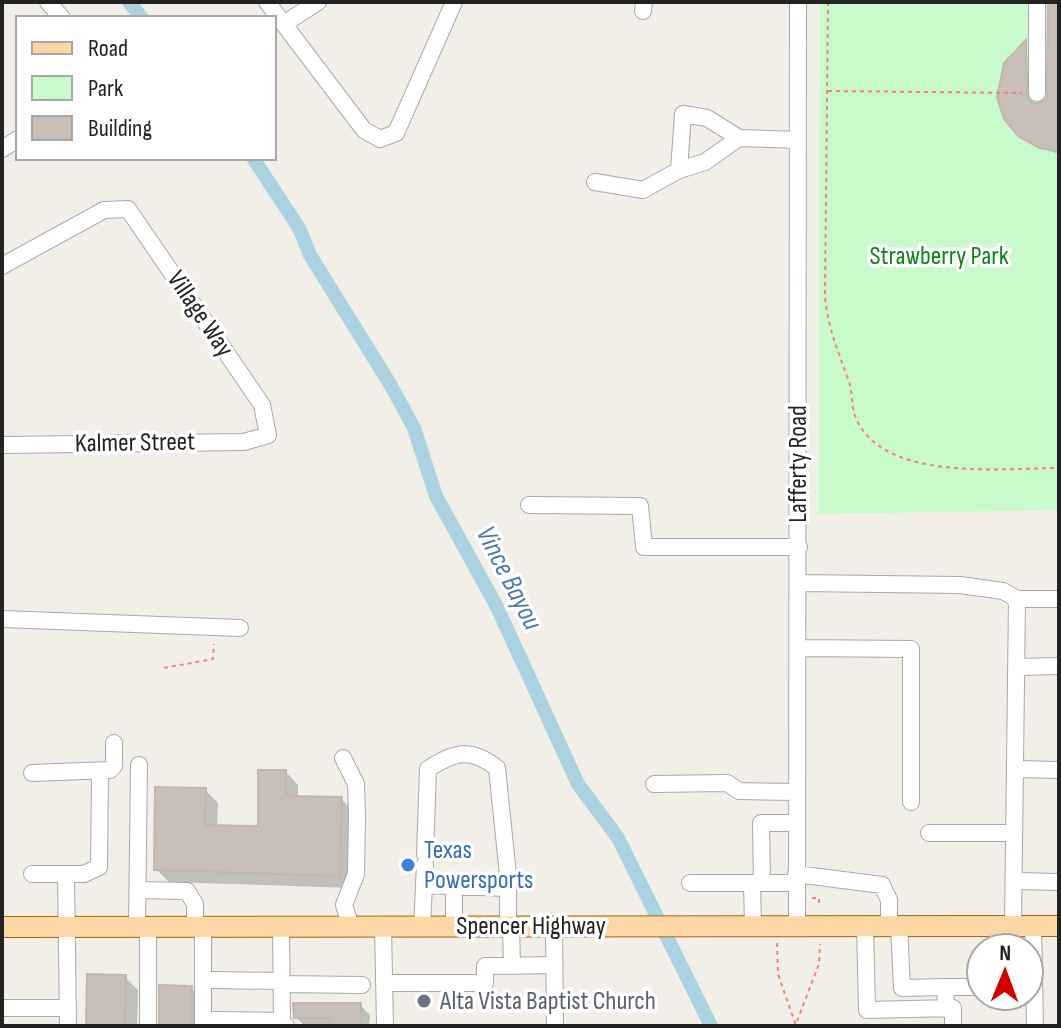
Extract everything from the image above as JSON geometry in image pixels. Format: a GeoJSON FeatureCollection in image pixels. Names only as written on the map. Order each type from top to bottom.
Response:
{"type":"FeatureCollection","features":[{"type":"Feature","properties":{"kind":"main road","name":"Spencer Highway"},"geometry":{"type":"LineString","coordinates":[[2,927],[1059,926]]}},
{"type":"Feature","properties":{"kind":"street"},"geometry":{"type":"LineString","coordinates":[[267,2],[364,130],[380,139],[396,133],[454,2]]}},
{"type":"Feature","properties":{"kind":"street"},"geometry":{"type":"LineString","coordinates":[[285,23],[318,2]]}},
{"type":"Feature","properties":{"kind":"street","name":"Lafferty Road"},"geometry":{"type":"LineString","coordinates":[[797,926],[798,2]]}},
{"type":"Feature","properties":{"kind":"street"},"geometry":{"type":"LineString","coordinates":[[1037,2],[1037,93]]}},
{"type":"Feature","properties":{"kind":"street"},"geometry":{"type":"LineString","coordinates":[[679,170],[683,114],[707,118],[739,138],[798,140]]}},
{"type":"Feature","properties":{"kind":"street"},"geometry":{"type":"LineString","coordinates":[[595,182],[643,190],[679,170],[705,162],[739,138]]}},
{"type":"Feature","properties":{"kind":"street","name":"Village Way"},"geometry":{"type":"LineString","coordinates":[[2,266],[114,207],[128,209],[262,405],[268,435]]}},
{"type":"Feature","properties":{"kind":"street","name":"Kalmer Street"},"geometry":{"type":"LineString","coordinates":[[2,445],[244,442],[268,435]]}},
{"type":"Feature","properties":{"kind":"street"},"geometry":{"type":"LineString","coordinates":[[529,505],[640,506],[644,547],[799,547]]}},
{"type":"Feature","properties":{"kind":"street"},"geometry":{"type":"LineString","coordinates":[[799,583],[960,585],[1003,591],[1017,599],[1059,599]]}},
{"type":"Feature","properties":{"kind":"street"},"geometry":{"type":"LineString","coordinates":[[1017,599],[1014,881],[1023,926],[1035,1026]]}},
{"type":"Feature","properties":{"kind":"street"},"geometry":{"type":"LineString","coordinates":[[2,619],[240,628]]}},
{"type":"Feature","properties":{"kind":"street"},"geometry":{"type":"LineString","coordinates":[[798,648],[911,649],[911,802]]}},
{"type":"Feature","properties":{"kind":"street"},"geometry":{"type":"LineString","coordinates":[[1016,667],[1059,666]]}},
{"type":"Feature","properties":{"kind":"street"},"geometry":{"type":"LineString","coordinates":[[32,773],[100,773],[114,766],[114,743]]}},
{"type":"Feature","properties":{"kind":"street"},"geometry":{"type":"LineString","coordinates":[[422,927],[428,769],[451,754],[482,756],[497,768],[512,966]]}},
{"type":"Feature","properties":{"kind":"street"},"geometry":{"type":"LineString","coordinates":[[343,758],[356,784],[356,874],[344,905],[351,927]]}},
{"type":"Feature","properties":{"kind":"street"},"geometry":{"type":"LineString","coordinates":[[139,765],[138,890],[148,1026]]}},
{"type":"Feature","properties":{"kind":"street"},"geometry":{"type":"LineString","coordinates":[[1015,769],[1059,770]]}},
{"type":"Feature","properties":{"kind":"street"},"geometry":{"type":"LineString","coordinates":[[32,874],[84,874],[99,867],[100,773]]}},
{"type":"Feature","properties":{"kind":"street"},"geometry":{"type":"LineString","coordinates":[[654,784],[727,783],[739,791],[797,792]]}},
{"type":"Feature","properties":{"kind":"street"},"geometry":{"type":"LineString","coordinates":[[753,926],[761,823],[796,823]]}},
{"type":"Feature","properties":{"kind":"street"},"geometry":{"type":"LineString","coordinates":[[929,833],[1014,833]]}},
{"type":"Feature","properties":{"kind":"street"},"geometry":{"type":"LineString","coordinates":[[66,874],[68,1026]]}},
{"type":"Feature","properties":{"kind":"street"},"geometry":{"type":"LineString","coordinates":[[690,883],[757,883],[796,878],[882,885],[889,900],[902,988],[965,987]]}},
{"type":"Feature","properties":{"kind":"street"},"geometry":{"type":"LineString","coordinates":[[1014,881],[1059,882]]}},
{"type":"Feature","properties":{"kind":"street"},"geometry":{"type":"LineString","coordinates":[[424,885],[508,888]]}},
{"type":"Feature","properties":{"kind":"street"},"geometry":{"type":"LineString","coordinates":[[454,886],[454,927]]}},
{"type":"Feature","properties":{"kind":"street"},"geometry":{"type":"LineString","coordinates":[[138,890],[187,891],[195,904],[208,1023],[284,1024],[281,927]]}},
{"type":"Feature","properties":{"kind":"street"},"geometry":{"type":"LineString","coordinates":[[554,926],[555,1026]]}},
{"type":"Feature","properties":{"kind":"street"},"geometry":{"type":"LineString","coordinates":[[865,926],[867,1010],[953,1008],[953,1026]]}},
{"type":"Feature","properties":{"kind":"street"},"geometry":{"type":"LineString","coordinates":[[383,927],[385,1026]]}},
{"type":"Feature","properties":{"kind":"street"},"geometry":{"type":"LineString","coordinates":[[384,983],[485,983],[485,966],[554,965]]}},
{"type":"Feature","properties":{"kind":"street"},"geometry":{"type":"LineString","coordinates":[[213,980],[362,985]]}},
{"type":"Feature","properties":{"kind":"street"},"geometry":{"type":"LineString","coordinates":[[945,1009],[946,987]]}},
{"type":"Feature","properties":{"kind":"street"},"geometry":{"type":"LineString","coordinates":[[2,1008],[68,1008]]}},
{"type":"Feature","properties":{"kind":"path"},"geometry":{"type":"LineString","coordinates":[[828,2],[825,297],[828,329],[850,383],[855,416],[887,450],[926,465],[1059,468]]}},
{"type":"Feature","properties":{"kind":"path"},"geometry":{"type":"LineString","coordinates":[[827,91],[1037,93]]}},
{"type":"Feature","properties":{"kind":"path"},"geometry":{"type":"LineString","coordinates":[[164,668],[213,659],[215,627]]}},
{"type":"Feature","properties":{"kind":"path"},"geometry":{"type":"LineString","coordinates":[[812,898],[819,898],[819,904]]}},
{"type":"Feature","properties":{"kind":"path"},"geometry":{"type":"LineString","coordinates":[[777,955],[780,983],[796,1024]]}},
{"type":"Feature","properties":{"kind":"path"},"geometry":{"type":"LineString","coordinates":[[796,1024],[820,955]]}},
{"type":"Feature","properties":{"kind":"green space","name":"Strawberry Park"},"geometry":{"type":"Polygon","coordinates":[[[820,2],[1059,2],[1059,510],[818,514],[820,2]]]}},
{"type":"Feature","properties":{"kind":"building"},"geometry":{"type":"Polygon","coordinates":[[[1048,2],[1059,2],[1059,151],[1040,148],[1019,137],[1004,119],[997,97],[1004,63],[1026,40],[1027,98],[1036,104],[1047,98],[1048,2]]]}},
{"type":"Feature","properties":{"kind":"building"},"geometry":{"type":"Polygon","coordinates":[[[258,770],[286,770],[286,796],[342,797],[340,876],[154,870],[155,787],[206,788],[205,825],[258,826],[258,770]]]}},
{"type":"Feature","properties":{"kind":"building"},"geometry":{"type":"Polygon","coordinates":[[[87,974],[126,975],[125,1026],[86,1026],[87,974]]]}},
{"type":"Feature","properties":{"kind":"building"},"geometry":{"type":"Polygon","coordinates":[[[159,985],[192,986],[192,1026],[159,1026],[159,985]]]}},
{"type":"Feature","properties":{"kind":"building"},"geometry":{"type":"Polygon","coordinates":[[[293,1003],[361,1003],[361,1026],[330,1026],[330,1018],[294,1018],[293,1003]]]}},
{"type":"Feature","properties":{"kind":"waterway","name":"Vince Bayou"},"geometry":{"type":"LineString","coordinates":[[129,2],[140,16]]}},
{"type":"Feature","properties":{"kind":"waterway","name":"Vince Bayou"},"geometry":{"type":"LineString","coordinates":[[254,160],[299,228],[310,255],[414,428],[436,496],[497,607],[578,784],[618,838],[711,1026]]}},
{"type":"Feature","properties":{"kind":"place","name":"Texas Powersports"},"geometry":{"type":"Point","coordinates":[408,865]}},
{"type":"Feature","properties":{"kind":"place","name":"Alta Vista Baptist Church"},"geometry":{"type":"Point","coordinates":[424,1001]}}]}
